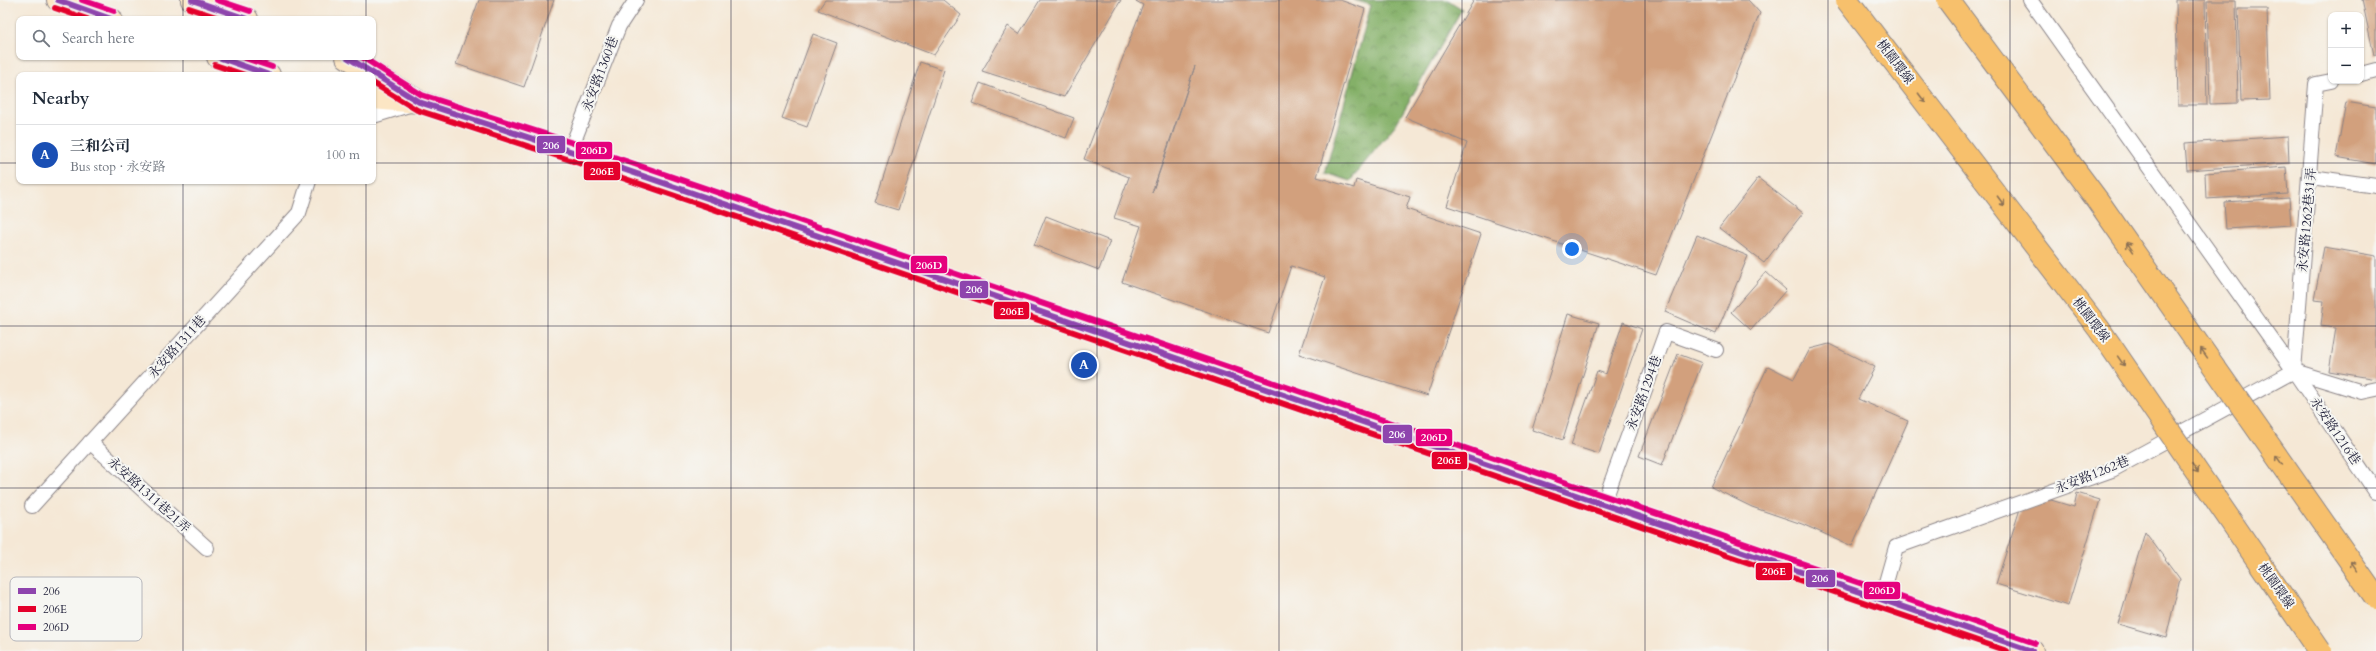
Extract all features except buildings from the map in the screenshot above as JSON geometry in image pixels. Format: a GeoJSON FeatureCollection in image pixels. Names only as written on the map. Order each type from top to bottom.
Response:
{"type":"FeatureCollection","features":[{"type":"Feature","properties":{"kind":"highway","name":"桃園環線"},"geometry":{"type":"LineString","coordinates":[[1847,0],[2099,329],[2320,651]]}},
{"type":"Feature","properties":{"kind":"highway"},"geometry":{"type":"LineString","coordinates":[[1948,0],[2098,200],[2376,598]]}},
{"type":"Feature","properties":{"kind":"main road"},"geometry":{"type":"LineString","coordinates":[[58,0],[103,16]]}},
{"type":"Feature","properties":{"kind":"main road"},"geometry":{"type":"LineString","coordinates":[[192,0],[238,16]]}},
{"type":"Feature","properties":{"kind":"main road"},"geometry":{"type":"LineString","coordinates":[[226,60],[260,72]]}},
{"type":"Feature","properties":{"kind":"main road"},"geometry":{"type":"LineString","coordinates":[[352,60],[371,72]]}},
{"type":"Feature","properties":{"kind":"main road"},"geometry":{"type":"LineString","coordinates":[[376,75],[419,102]]}},
{"type":"Feature","properties":{"kind":"main road"},"geometry":{"type":"LineString","coordinates":[[376,98],[419,102],[570,151],[2032,651]]}},
{"type":"Feature","properties":{"kind":"lane","name":"永安路1360巷"},"geometry":{"type":"LineString","coordinates":[[570,151],[618,26],[636,0]]}},
{"type":"Feature","properties":{"kind":"lane","name":"永安路1216巷"},"geometry":{"type":"LineString","coordinates":[[2030,0],[2294,371],[2376,492]]}},
{"type":"Feature","properties":{"kind":"lane"},"geometry":{"type":"LineString","coordinates":[[2364,73],[2376,70]]}},
{"type":"Feature","properties":{"kind":"lane","name":"永安路1262巷31弄"},"geometry":{"type":"LineString","coordinates":[[2294,371],[2311,177],[2316,84],[2328,82]]}},
{"type":"Feature","properties":{"kind":"lane"},"geometry":{"type":"LineString","coordinates":[[376,115],[419,102]]}},
{"type":"Feature","properties":{"kind":"lane"},"geometry":{"type":"LineString","coordinates":[[2311,177],[2376,186]]}},
{"type":"Feature","properties":{"kind":"lane","name":"永安路1311巷"},"geometry":{"type":"LineString","coordinates":[[32,506],[299,213],[308,184]]}},
{"type":"Feature","properties":{"kind":"lane","name":"永安路1294巷"},"geometry":{"type":"LineString","coordinates":[[1604,505],[1666,332],[1716,350]]}},
{"type":"Feature","properties":{"kind":"lane"},"geometry":{"type":"LineString","coordinates":[[2294,371],[2362,392],[2376,389]]}},
{"type":"Feature","properties":{"kind":"lane","name":"永安路1262巷"},"geometry":{"type":"LineString","coordinates":[[1881,600],[1896,547],[2112,470],[2294,371]]}},
{"type":"Feature","properties":{"kind":"lane","name":"永安路1311巷21弄"},"geometry":{"type":"LineString","coordinates":[[90,442],[207,548]]}},
{"type":"Feature","properties":{"kind":"green space"},"geometry":{"type":"Polygon","coordinates":[[[1354,0],[1448,0],[1462,9],[1396,124],[1350,181],[1325,173],[1371,5],[1354,0]]]}},
{"type":"Feature","properties":{"kind":"transit line","name":"206"},"geometry":{"type":"LineString","coordinates":[[58,0],[103,16]]}},
{"type":"Feature","properties":{"kind":"transit line","name":"206D"},"geometry":{"type":"LineString","coordinates":[[82,0],[114,11]]}},
{"type":"Feature","properties":{"kind":"transit line","name":"206"},"geometry":{"type":"LineString","coordinates":[[192,0],[238,16]]}},
{"type":"Feature","properties":{"kind":"transit line","name":"206D"},"geometry":{"type":"LineString","coordinates":[[217,0],[250,11]]}},
{"type":"Feature","properties":{"kind":"transit line","name":"206E"},"geometry":{"type":"LineString","coordinates":[[55,8],[78,16]]}},
{"type":"Feature","properties":{"kind":"transit line","name":"206E"},"geometry":{"type":"LineString","coordinates":[[189,8],[213,16]]}},
{"type":"Feature","properties":{"kind":"transit line","name":"206"},"geometry":{"type":"LineString","coordinates":[[226,60],[260,72]]}},
{"type":"Feature","properties":{"kind":"transit line","name":"206D"},"geometry":{"type":"LineString","coordinates":[[251,60],[272,67]]}},
{"type":"Feature","properties":{"kind":"transit line","name":"206"},"geometry":{"type":"LineString","coordinates":[[352,60],[371,72]]}},
{"type":"Feature","properties":{"kind":"transit line","name":"206D"},"geometry":{"type":"LineString","coordinates":[[367,60],[422,95],[573,143],[2035,643]]}},
{"type":"Feature","properties":{"kind":"transit line","name":"206E"},"geometry":{"type":"LineString","coordinates":[[215,65],[236,72]]}},
{"type":"Feature","properties":{"kind":"transit line","name":"206"},"geometry":{"type":"LineString","coordinates":[[376,75],[419,102],[570,151],[2032,651]]}},
{"type":"Feature","properties":{"kind":"transit line","name":"206E"},"geometry":{"type":"LineString","coordinates":[[376,85],[417,110],[567,159],[2007,651]]}},
{"type":"Feature","properties":{"kind":"place","name":"三和公司"},"geometry":{"type":"Point","coordinates":[1084,365]}}]}
